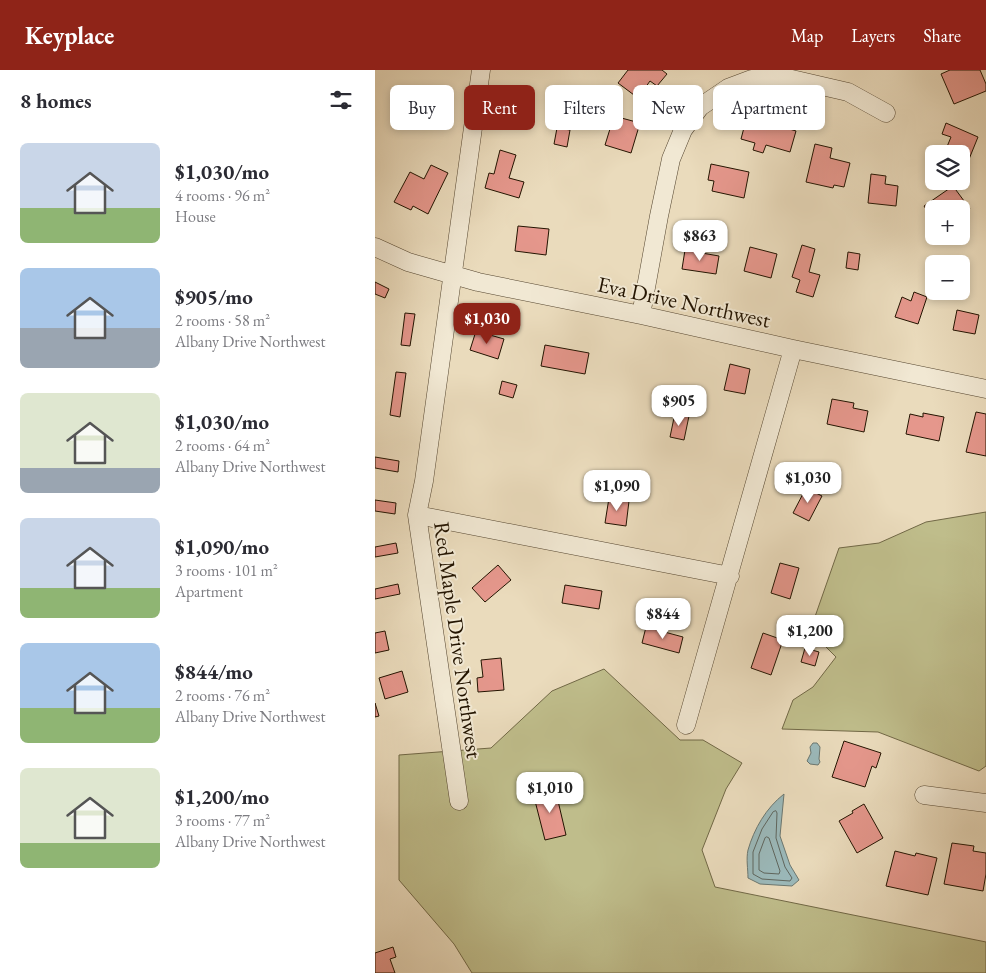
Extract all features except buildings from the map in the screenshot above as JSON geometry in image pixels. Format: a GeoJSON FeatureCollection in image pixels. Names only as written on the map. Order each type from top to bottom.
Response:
{"type":"FeatureCollection","features":[{"type":"Feature","properties":{"kind":"street","name":"Red Maple Drive Northwest"},"geometry":{"type":"LineString","coordinates":[[459,801],[417,515],[424,480],[481,70]]}},
{"type":"Feature","properties":{"kind":"street"},"geometry":{"type":"LineString","coordinates":[[641,314],[671,159],[683,130],[700,107],[728,88],[752,79],[783,77],[848,92],[886,113]]}},
{"type":"Feature","properties":{"kind":"street","name":"Eva Drive Northwest"},"geometry":{"type":"LineString","coordinates":[[375,247],[408,262],[453,275],[986,389]]}},
{"type":"Feature","properties":{"kind":"street"},"geometry":{"type":"LineString","coordinates":[[686,725],[793,349]]}},
{"type":"Feature","properties":{"kind":"street"},"geometry":{"type":"LineString","coordinates":[[417,515],[729,576]]}},
{"type":"Feature","properties":{"kind":"street"},"geometry":{"type":"LineString","coordinates":[[924,795],[986,803]]}},
{"type":"Feature","properties":{"kind":"shaded area"},"geometry":{"type":"Polygon","coordinates":[[[986,512],[986,766],[979,771],[878,732],[782,729],[793,700],[813,687],[836,657],[810,631],[839,548],[879,543],[926,522],[986,512]]]}},
{"type":"Feature","properties":{"kind":"shaded area"},"geometry":{"type":"Polygon","coordinates":[[[604,669],[680,740],[703,740],[742,763],[726,789],[702,850],[715,887],[986,942],[986,973],[472,973],[454,944],[399,880],[399,755],[491,748],[552,691],[604,669]]]}},
{"type":"Feature","properties":{"kind":"water"},"geometry":{"type":"Polygon","coordinates":[[[813,743],[817,743],[820,747],[820,762],[818,765],[810,764],[807,761],[811,753],[810,747],[813,743]]]}},
{"type":"Feature","properties":{"kind":"water"},"geometry":{"type":"Polygon","coordinates":[[[784,794],[780,836],[790,865],[799,880],[792,886],[760,884],[748,878],[748,850],[761,819],[784,794]]]}}]}
